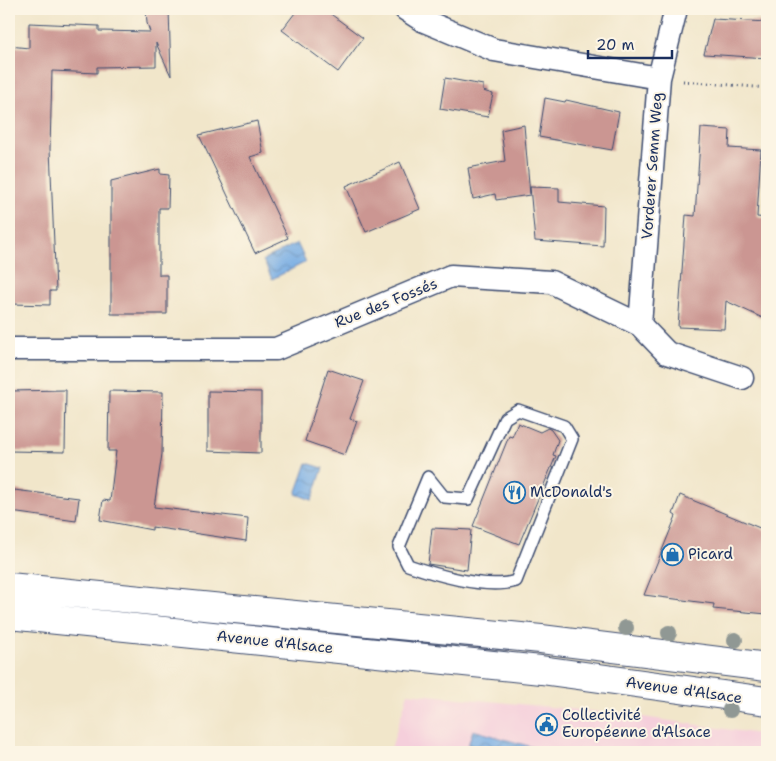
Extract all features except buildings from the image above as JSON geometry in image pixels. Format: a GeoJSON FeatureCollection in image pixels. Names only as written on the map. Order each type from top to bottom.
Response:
{"type":"FeatureCollection","features":[{"type":"Feature","properties":{"kind":"main road","name":"Avenue d'Alsace"},"geometry":{"type":"LineString","coordinates":[[9,587],[541,639],[767,667]]}},
{"type":"Feature","properties":{"kind":"main road","name":"Avenue d'Alsace"},"geometry":{"type":"LineString","coordinates":[[9,614],[541,670],[767,701]]}},
{"type":"Feature","properties":{"kind":"main road"},"geometry":{"type":"LineString","coordinates":[[541,639],[541,670]]}},
{"type":"Feature","properties":{"kind":"street","name":"Vorderer Semm Weg"},"geometry":{"type":"LineString","coordinates":[[640,325],[658,78],[676,9]]}},
{"type":"Feature","properties":{"kind":"street"},"geometry":{"type":"LineString","coordinates":[[408,10],[422,20],[494,50],[658,78]]}},
{"type":"Feature","properties":{"kind":"street","name":"Rue des Fossés"},"geometry":{"type":"LineString","coordinates":[[9,349],[276,349],[451,276],[551,282],[640,325],[667,352],[742,378]]}},
{"type":"Feature","properties":{"kind":"lane"},"geometry":{"type":"LineString","coordinates":[[518,410],[564,426],[572,439],[516,580],[502,585],[435,574],[408,565],[399,547],[428,477],[444,498],[468,499],[505,418],[518,410]]}},
{"type":"Feature","properties":{"kind":"path"},"geometry":{"type":"LineString","coordinates":[[658,78],[767,88]]}},
{"type":"Feature","properties":{"kind":"shaded area","name":"Collectivité Européenne d'Alsace"},"geometry":{"type":"Polygon","coordinates":[[[408,693],[622,714],[767,735],[767,752],[390,752],[408,693]]]}},
{"type":"Feature","properties":{"kind":"water"},"geometry":{"type":"Polygon","coordinates":[[[297,243],[306,262],[272,279],[263,260],[297,243]]]}},
{"type":"Feature","properties":{"kind":"water"},"geometry":{"type":"Polygon","coordinates":[[[307,463],[323,468],[312,500],[296,494],[307,463]]]}},
{"type":"Feature","properties":{"kind":"water"},"geometry":{"type":"Polygon","coordinates":[[[473,730],[549,752],[466,752],[473,730]]]}},
{"type":"Feature","properties":{"kind":"place","name":"McDonald's"},"geometry":{"type":"Point","coordinates":[514,492]}},
{"type":"Feature","properties":{"kind":"place","name":"Picard"},"geometry":{"type":"Point","coordinates":[672,554]}},
{"type":"Feature","properties":{"kind":"place","name":"Collectivité Européenne d'Alsace"},"geometry":{"type":"Point","coordinates":[546,724]}}]}
